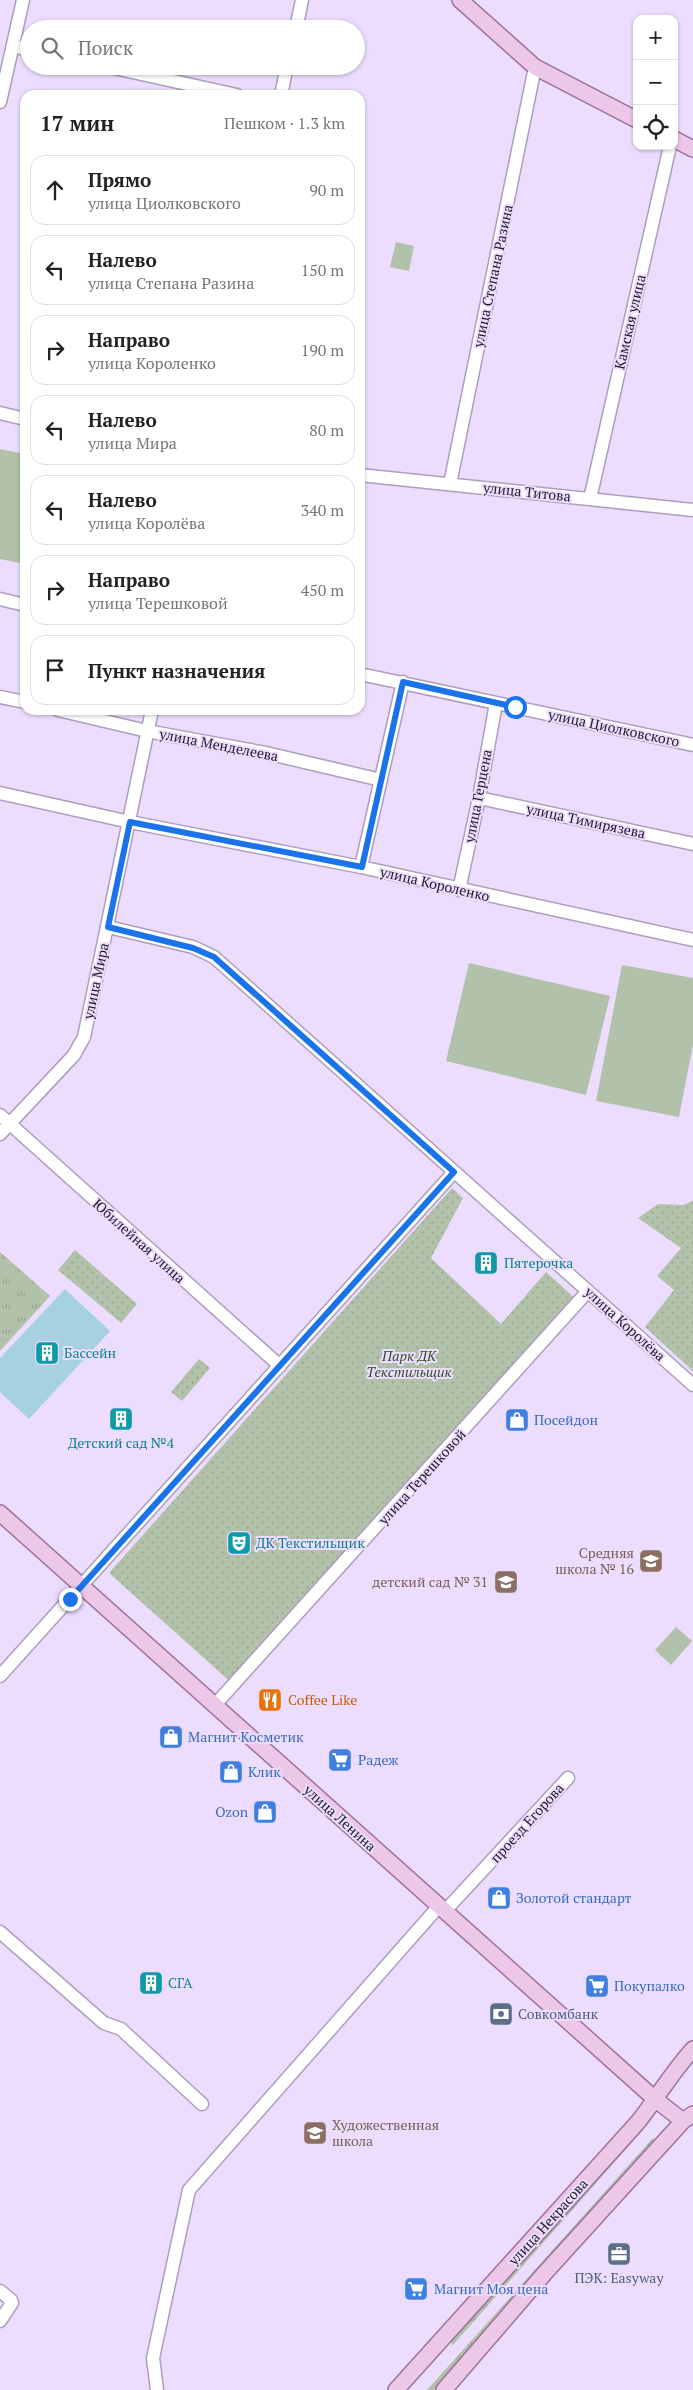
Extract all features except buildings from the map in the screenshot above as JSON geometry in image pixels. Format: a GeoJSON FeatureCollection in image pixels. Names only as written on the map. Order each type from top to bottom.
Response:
{"type":"FeatureCollection","features":[{"type":"Feature","properties":{"kind":"main road"},"geometry":{"type":"LineString","coordinates":[[460,0],[535,67],[633,118]]}},
{"type":"Feature","properties":{"kind":"main road"},"geometry":{"type":"LineString","coordinates":[[678,141],[693,149]]}},
{"type":"Feature","properties":{"kind":"main road","name":"улица Ленина"},"geometry":{"type":"LineString","coordinates":[[0,1513],[656,2100],[688,2118]]}},
{"type":"Feature","properties":{"kind":"main road","name":"улица Некрасова"},"geometry":{"type":"LineString","coordinates":[[396,2390],[656,2100],[672,2073],[693,2049]]}},
{"type":"Feature","properties":{"kind":"main road"},"geometry":{"type":"LineString","coordinates":[[444,2390],[561,2254],[688,2118]]}},
{"type":"Feature","properties":{"kind":"street"},"geometry":{"type":"LineString","coordinates":[[0,102],[23,0]]}},
{"type":"Feature","properties":{"kind":"street"},"geometry":{"type":"LineString","coordinates":[[298,20],[302,0]]}},
{"type":"Feature","properties":{"kind":"street"},"geometry":{"type":"LineString","coordinates":[[13,46],[20,48]]}},
{"type":"Feature","properties":{"kind":"street","name":"улица Степана Разина"},"geometry":{"type":"LineString","coordinates":[[450,484],[535,67]]}},
{"type":"Feature","properties":{"kind":"street"},"geometry":{"type":"LineString","coordinates":[[146,75],[215,90]]}},
{"type":"Feature","properties":{"kind":"street"},"geometry":{"type":"LineString","coordinates":[[282,90],[285,75]]}},
{"type":"Feature","properties":{"kind":"street","name":"Камская улица"},"geometry":{"type":"LineString","coordinates":[[590,499],[669,150]]}},
{"type":"Feature","properties":{"kind":"street"},"geometry":{"type":"LineString","coordinates":[[0,414],[20,418]]}},
{"type":"Feature","properties":{"kind":"street","name":"улица Титова"},"geometry":{"type":"LineString","coordinates":[[365,476],[693,510]]}},
{"type":"Feature","properties":{"kind":"street"},"geometry":{"type":"LineString","coordinates":[[0,600],[20,604]]}},
{"type":"Feature","properties":{"kind":"street","name":"улица Циолковского"},"geometry":{"type":"LineString","coordinates":[[365,675],[693,745]]}},
{"type":"Feature","properties":{"kind":"street"},"geometry":{"type":"LineString","coordinates":[[362,867],[403,682]]}},
{"type":"Feature","properties":{"kind":"street"},"geometry":{"type":"LineString","coordinates":[[0,697],[20,701]]}},
{"type":"Feature","properties":{"kind":"street","name":"улица Герцена"},"geometry":{"type":"LineString","coordinates":[[459,890],[479,798],[496,703]]}},
{"type":"Feature","properties":{"kind":"street","name":"улица Менделеева"},"geometry":{"type":"LineString","coordinates":[[79,715],[147,731],[266,753],[381,780]]}},
{"type":"Feature","properties":{"kind":"street","name":"улица Мира"},"geometry":{"type":"LineString","coordinates":[[0,1134],[5,1119],[74,1055],[84,1037],[151,715]]}},
{"type":"Feature","properties":{"kind":"street","name":"улица Короленко"},"geometry":{"type":"LineString","coordinates":[[0,794],[130,822],[362,867],[459,890],[693,940]]}},
{"type":"Feature","properties":{"kind":"street","name":"улица Тимирязева"},"geometry":{"type":"LineString","coordinates":[[479,798],[693,844]]}},
{"type":"Feature","properties":{"kind":"street","name":"улица Королёва"},"geometry":{"type":"LineString","coordinates":[[108,927],[193,948],[214,957],[693,1385]]}},
{"type":"Feature","properties":{"kind":"street","name":"Юбилейная улица"},"geometry":{"type":"LineString","coordinates":[[5,1119],[280,1366]]}},
{"type":"Feature","properties":{"kind":"street"},"geometry":{"type":"LineString","coordinates":[[0,1676],[454,1172]]}},
{"type":"Feature","properties":{"kind":"street","name":"улица Терешковой"},"geometry":{"type":"LineString","coordinates":[[214,1706],[588,1291]]}},
{"type":"Feature","properties":{"kind":"street","name":"проезд Егорова"},"geometry":{"type":"LineString","coordinates":[[157,2390],[153,2358],[189,2190],[442,1909],[487,1868],[568,1778]]}},
{"type":"Feature","properties":{"kind":"street"},"geometry":{"type":"LineString","coordinates":[[0,1932],[104,2023],[121,2029],[202,2104]]}},
{"type":"Feature","properties":{"kind":"street"},"geometry":{"type":"LineString","coordinates":[[0,2291],[11,2300],[10,2308],[0,2322]]}},
{"type":"Feature","properties":{"kind":"green space"},"geometry":{"type":"Polygon","coordinates":[[[396,242],[414,246],[409,271],[390,267],[396,242]]]}},
{"type":"Feature","properties":{"kind":"green space"},"geometry":{"type":"Polygon","coordinates":[[[0,449],[20,453],[20,563],[0,559],[0,449]]]}},
{"type":"Feature","properties":{"kind":"green space"},"geometry":{"type":"Polygon","coordinates":[[[469,963],[610,996],[586,1095],[446,1061],[469,963]]]}},
{"type":"Feature","properties":{"kind":"green space"},"geometry":{"type":"Polygon","coordinates":[[[622,965],[693,978],[693,1045],[679,1117],[596,1101],[622,965]]]}},
{"type":"Feature","properties":{"kind":"green space","name":"Парк ДК Текстильщик"},"geometry":{"type":"Polygon","coordinates":[[[452,1188],[463,1198],[431,1258],[501,1324],[546,1272],[578,1301],[234,1685],[109,1573],[452,1188]]]}},
{"type":"Feature","properties":{"kind":"green space"},"geometry":{"type":"Polygon","coordinates":[[[693,1201],[693,1371],[645,1327],[674,1290],[657,1276],[681,1248],[638,1218],[658,1204],[683,1205],[693,1201]]]}},
{"type":"Feature","properties":{"kind":"green space"},"geometry":{"type":"Polygon","coordinates":[[[75,1250],[137,1304],[121,1323],[58,1270],[75,1250]]]}},
{"type":"Feature","properties":{"kind":"green space"},"geometry":{"type":"Polygon","coordinates":[[[0,1252],[50,1296],[0,1351],[0,1252]]]}},
{"type":"Feature","properties":{"kind":"green space"},"geometry":{"type":"Polygon","coordinates":[[[199,1359],[210,1368],[182,1401],[171,1392],[199,1359]]]}},
{"type":"Feature","properties":{"kind":"green space"},"geometry":{"type":"Polygon","coordinates":[[[676,1627],[692,1641],[671,1665],[655,1650],[676,1627]]]}},
{"type":"Feature","properties":{"kind":"green space"},"geometry":{"type":"Polygon","coordinates":[[[639,2127],[643,2130],[453,2345],[449,2341],[639,2127]]]}},
{"type":"Feature","properties":{"kind":"green space"},"geometry":{"type":"Polygon","coordinates":[[[653,2138],[657,2141],[434,2390],[427,2390],[653,2138]]]}},
{"type":"Feature","properties":{"kind":"water"},"geometry":{"type":"Polygon","coordinates":[[[65,1289],[110,1331],[29,1419],[0,1392],[0,1358],[65,1289]]]}},
{"type":"Feature","properties":{"kind":"place","name":"Пятерочка"},"geometry":{"type":"Point","coordinates":[486,1263]}},
{"type":"Feature","properties":{"kind":"place","name":"Бассейн"},"geometry":{"type":"Point","coordinates":[47,1353]}},
{"type":"Feature","properties":{"kind":"place","name":"Детский сад №4"},"geometry":{"type":"Point","coordinates":[121,1419]}},
{"type":"Feature","properties":{"kind":"place","name":"Посейдон"},"geometry":{"type":"Point","coordinates":[517,1420]}},
{"type":"Feature","properties":{"kind":"place","name":"ДК Текстильщик"},"geometry":{"type":"Point","coordinates":[239,1543]}},
{"type":"Feature","properties":{"kind":"place","name":"Средняя школа № 16"},"geometry":{"type":"Point","coordinates":[651,1561]}},
{"type":"Feature","properties":{"kind":"place","name":"детский сад № 31"},"geometry":{"type":"Point","coordinates":[506,1582]}},
{"type":"Feature","properties":{"kind":"place","name":"Coffee Like"},"geometry":{"type":"Point","coordinates":[270,1700]}},
{"type":"Feature","properties":{"kind":"place","name":"Магнит Косметик"},"geometry":{"type":"Point","coordinates":[171,1737]}},
{"type":"Feature","properties":{"kind":"place","name":"Радеж"},"geometry":{"type":"Point","coordinates":[340,1760]}},
{"type":"Feature","properties":{"kind":"place","name":"Клик"},"geometry":{"type":"Point","coordinates":[231,1772]}},
{"type":"Feature","properties":{"kind":"place","name":"Ozon"},"geometry":{"type":"Point","coordinates":[265,1812]}},
{"type":"Feature","properties":{"kind":"place","name":"Золотой стандарт"},"geometry":{"type":"Point","coordinates":[499,1898]}},
{"type":"Feature","properties":{"kind":"place","name":"СГА"},"geometry":{"type":"Point","coordinates":[151,1983]}},
{"type":"Feature","properties":{"kind":"place","name":"Покупалко"},"geometry":{"type":"Point","coordinates":[597,1986]}},
{"type":"Feature","properties":{"kind":"place","name":"Совкомбанк"},"geometry":{"type":"Point","coordinates":[501,2014]}},
{"type":"Feature","properties":{"kind":"place","name":"Художественная школа"},"geometry":{"type":"Point","coordinates":[315,2133]}},
{"type":"Feature","properties":{"kind":"place","name":"ПЭК: Easyway"},"geometry":{"type":"Point","coordinates":[619,2254]}},
{"type":"Feature","properties":{"kind":"place","name":"Магнит Моя цена"},"geometry":{"type":"Point","coordinates":[416,2289]}},
{"type":"Feature","properties":{"kind":"route"},"geometry":{"type":"LineString","coordinates":[[70,1599],[454,1172],[214,957],[193,948],[108,927],[130,822],[362,867],[403,682],[515,707]]}}]}
